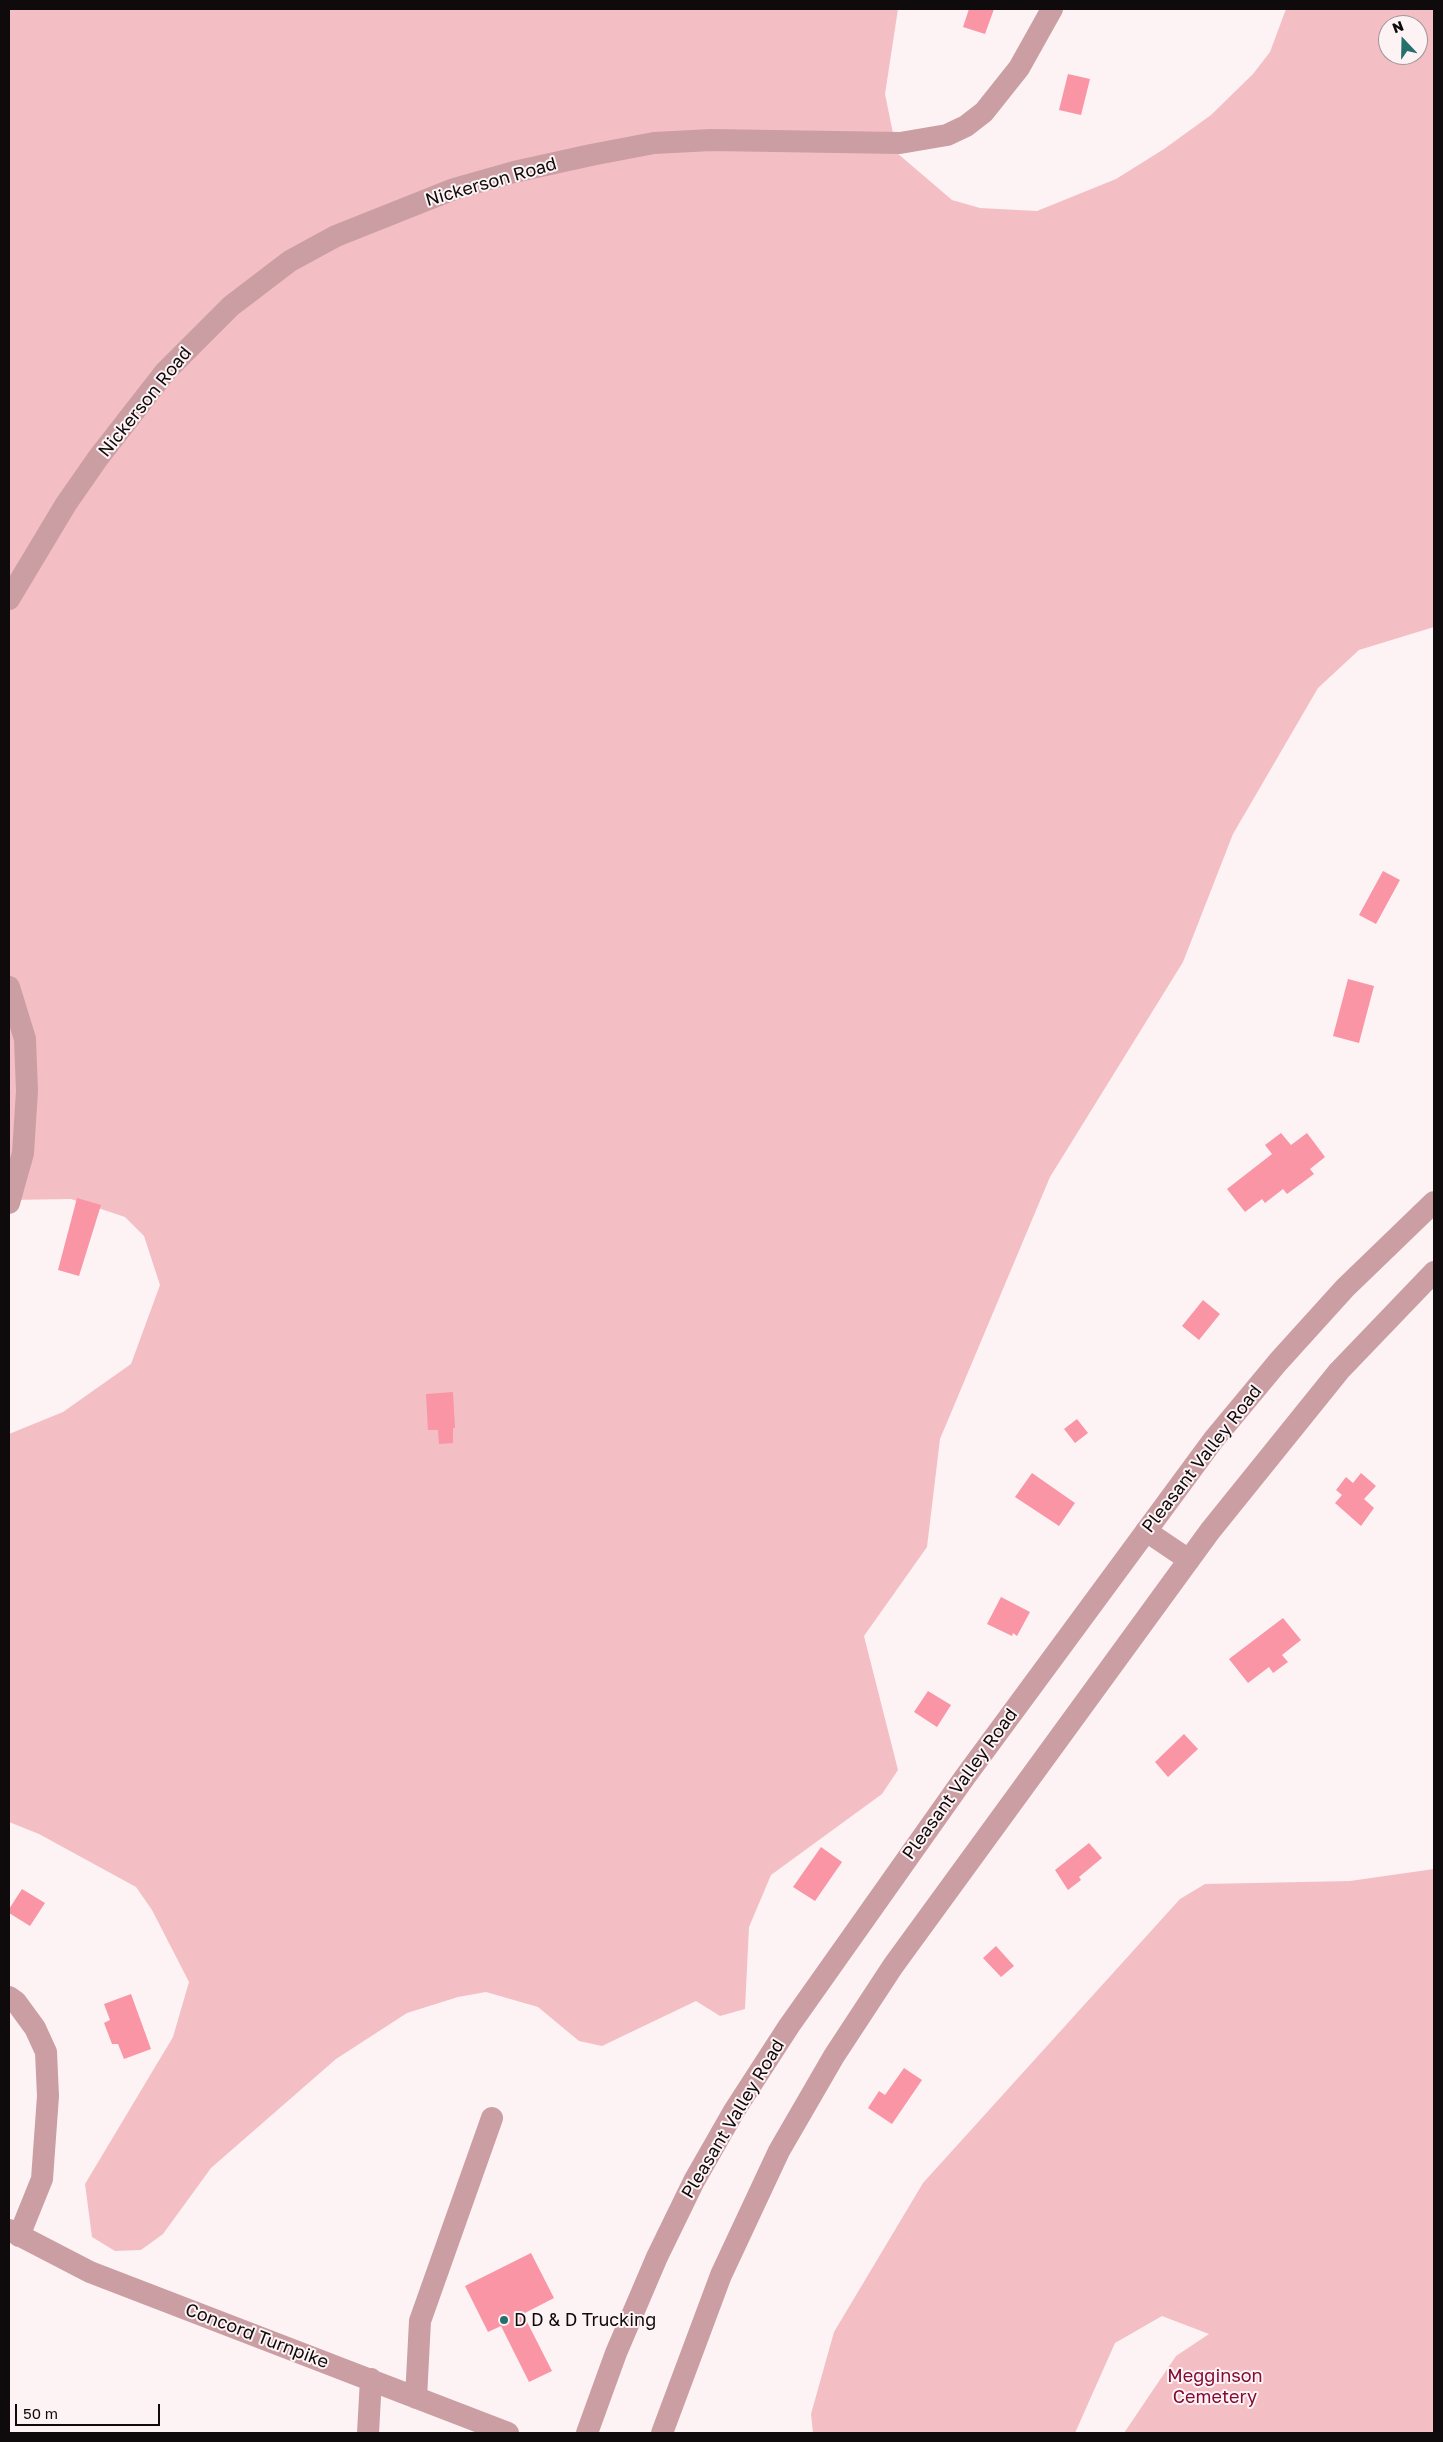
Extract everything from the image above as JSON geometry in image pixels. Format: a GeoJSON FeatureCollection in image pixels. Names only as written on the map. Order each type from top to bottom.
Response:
{"type":"FeatureCollection","features":[{"type":"Feature","properties":{"kind":"street","name":"Nickerson Road"},"geometry":{"type":"LineString","coordinates":[[9,599],[77,489],[130,416],[165,372],[231,306],[290,261],[336,236],[454,189],[514,172],[591,154],[654,143],[702,140],[900,143],[947,135],[966,126],[984,112],[1019,68],[1052,9]]}},
{"type":"Feature","properties":{"kind":"street"},"geometry":{"type":"LineString","coordinates":[[9,987],[25,1039],[27,1091],[23,1153],[9,1203]]}},
{"type":"Feature","properties":{"kind":"street","name":"Pleasant Valley Road"},"geometry":{"type":"LineString","coordinates":[[587,2433],[616,2353],[657,2257],[694,2181],[734,2111],[789,2026],[965,1777],[1214,1439],[1278,1362],[1345,1288],[1434,1202]]}},
{"type":"Feature","properties":{"kind":"street"},"geometry":{"type":"LineString","coordinates":[[662,2433],[721,2276],[749,2212],[779,2151],[834,2056],[893,1966],[1189,1560],[1339,1371],[1434,1272]]}},
{"type":"Feature","properties":{"kind":"street"},"geometry":{"type":"LineString","coordinates":[[1146,1531],[1189,1560]]}},
{"type":"Feature","properties":{"kind":"street"},"geometry":{"type":"LineString","coordinates":[[9,1997],[16,2002],[35,2028],[46,2052],[48,2088],[42,2179],[14,2232]]}},
{"type":"Feature","properties":{"kind":"street"},"geometry":{"type":"LineString","coordinates":[[416,2398],[420,2321],[492,2118]]}},
{"type":"Feature","properties":{"kind":"street","name":"Concord Turnpike"},"geometry":{"type":"LineString","coordinates":[[14,2232],[90,2272],[508,2433]]}},
{"type":"Feature","properties":{"kind":"street"},"geometry":{"type":"LineString","coordinates":[[368,2433],[371,2379]]}},
{"type":"Feature","properties":{"kind":"green space"},"geometry":{"type":"Polygon","coordinates":[[[9,9],[898,9],[885,94],[897,153],[952,200],[980,208],[1037,211],[1116,179],[1164,149],[1211,115],[1253,74],[1270,52],[1286,9],[1434,9],[1434,627],[1359,650],[1318,688],[1233,834],[1183,962],[1050,1177],[940,1439],[927,1547],[864,1636],[898,1770],[882,1794],[771,1875],[749,1927],[745,2009],[720,2016],[696,2001],[602,2046],[579,2041],[538,2007],[486,1992],[458,1997],[407,2013],[336,2059],[211,2168],[163,2234],[141,2250],[115,2251],[92,2237],[85,2184],[173,2037],[189,1982],[152,1910],[136,1887],[39,1834],[9,1822],[9,1434],[63,1412],[131,1364],[160,1285],[144,1236],[125,1217],[71,1199],[9,1200],[9,9]]]}},
{"type":"Feature","properties":{"kind":"green space","name":"Megginson Cemetery"},"geometry":{"type":"Polygon","coordinates":[[[1434,1869],[1434,2433],[1124,2433],[1176,2356],[1209,2334],[1162,2316],[1115,2343],[1075,2433],[813,2433],[811,2414],[834,2332],[923,2183],[1180,1899],[1205,1884],[1350,1881],[1434,1869]]]}},
{"type":"Feature","properties":{"kind":"building"},"geometry":{"type":"Polygon","coordinates":[[[969,9],[994,9],[985,34],[963,27],[969,9]]]}},
{"type":"Feature","properties":{"kind":"building"},"geometry":{"type":"Polygon","coordinates":[[[1068,74],[1090,79],[1081,115],[1059,110],[1068,74]]]}},
{"type":"Feature","properties":{"kind":"building"},"geometry":{"type":"Polygon","coordinates":[[[1383,871],[1400,880],[1376,924],[1359,915],[1383,871]]]}},
{"type":"Feature","properties":{"kind":"building"},"geometry":{"type":"Polygon","coordinates":[[[1348,979],[1374,986],[1359,1043],[1333,1036],[1348,979]]]}},
{"type":"Feature","properties":{"kind":"building"},"geometry":{"type":"Polygon","coordinates":[[[1281,1133],[1291,1145],[1307,1133],[1325,1157],[1310,1169],[1314,1174],[1287,1194],[1283,1189],[1265,1203],[1262,1199],[1245,1212],[1227,1189],[1272,1154],[1265,1145],[1281,1133]]]}},
{"type":"Feature","properties":{"kind":"building"},"geometry":{"type":"Polygon","coordinates":[[[77,1198],[101,1205],[79,1276],[58,1270],[77,1198]]]}},
{"type":"Feature","properties":{"kind":"building"},"geometry":{"type":"Polygon","coordinates":[[[1203,1300],[1220,1314],[1199,1340],[1182,1326],[1203,1300]]]}},
{"type":"Feature","properties":{"kind":"building"},"geometry":{"type":"Polygon","coordinates":[[[453,1392],[455,1428],[453,1428],[453,1443],[439,1444],[438,1430],[428,1430],[426,1394],[453,1392]]]}},
{"type":"Feature","properties":{"kind":"building"},"geometry":{"type":"Polygon","coordinates":[[[1077,1419],[1088,1433],[1075,1443],[1064,1429],[1077,1419]]]}},
{"type":"Feature","properties":{"kind":"building"},"geometry":{"type":"Polygon","coordinates":[[[1032,1473],[1075,1503],[1059,1526],[1015,1497],[1032,1473]]]}},
{"type":"Feature","properties":{"kind":"building"},"geometry":{"type":"Polygon","coordinates":[[[1361,1473],[1376,1486],[1364,1499],[1374,1508],[1361,1526],[1335,1503],[1342,1495],[1336,1490],[1346,1477],[1353,1483],[1361,1473]]]}},
{"type":"Feature","properties":{"kind":"building"},"geometry":{"type":"Polygon","coordinates":[[[1001,1597],[1030,1612],[1017,1636],[1013,1633],[1012,1636],[987,1624],[1001,1597]]]}},
{"type":"Feature","properties":{"kind":"building"},"geometry":{"type":"Polygon","coordinates":[[[1283,1618],[1301,1640],[1282,1655],[1288,1662],[1273,1673],[1269,1667],[1248,1683],[1229,1659],[1283,1618]]]}},
{"type":"Feature","properties":{"kind":"building"},"geometry":{"type":"Polygon","coordinates":[[[928,1691],[951,1705],[937,1727],[914,1712],[928,1691]]]}},
{"type":"Feature","properties":{"kind":"building"},"geometry":{"type":"Polygon","coordinates":[[[1184,1734],[1198,1749],[1168,1777],[1155,1762],[1184,1734]]]}},
{"type":"Feature","properties":{"kind":"building"},"geometry":{"type":"Polygon","coordinates":[[[1089,1843],[1102,1858],[1079,1877],[1081,1880],[1068,1890],[1055,1870],[1089,1843]]]}},
{"type":"Feature","properties":{"kind":"building"},"geometry":{"type":"Polygon","coordinates":[[[821,1847],[842,1862],[815,1901],[793,1887],[821,1847]]]}},
{"type":"Feature","properties":{"kind":"building"},"geometry":{"type":"Polygon","coordinates":[[[22,1889],[45,1903],[30,1926],[9,1913],[9,1909],[22,1889]]]}},
{"type":"Feature","properties":{"kind":"building"},"geometry":{"type":"Polygon","coordinates":[[[996,1946],[1014,1966],[1001,1977],[983,1958],[996,1946]]]}},
{"type":"Feature","properties":{"kind":"building"},"geometry":{"type":"Polygon","coordinates":[[[131,1994],[151,2049],[124,2059],[118,2044],[112,2044],[104,2023],[110,2020],[104,2004],[131,1994]]]}},
{"type":"Feature","properties":{"kind":"building"},"geometry":{"type":"Polygon","coordinates":[[[904,2068],[922,2080],[892,2124],[868,2108],[879,2091],[885,2095],[904,2068]]]}},
{"type":"Feature","properties":{"kind":"building","name":"D D & D Trucking"},"geometry":{"type":"Polygon","coordinates":[[[531,2253],[554,2298],[523,2314],[552,2371],[529,2382],[501,2326],[488,2332],[465,2286],[531,2253]]]}},
{"type":"Feature","properties":{"kind":"place","name":"D D & D Trucking"},"geometry":{"type":"Point","coordinates":[504,2320]}}]}
